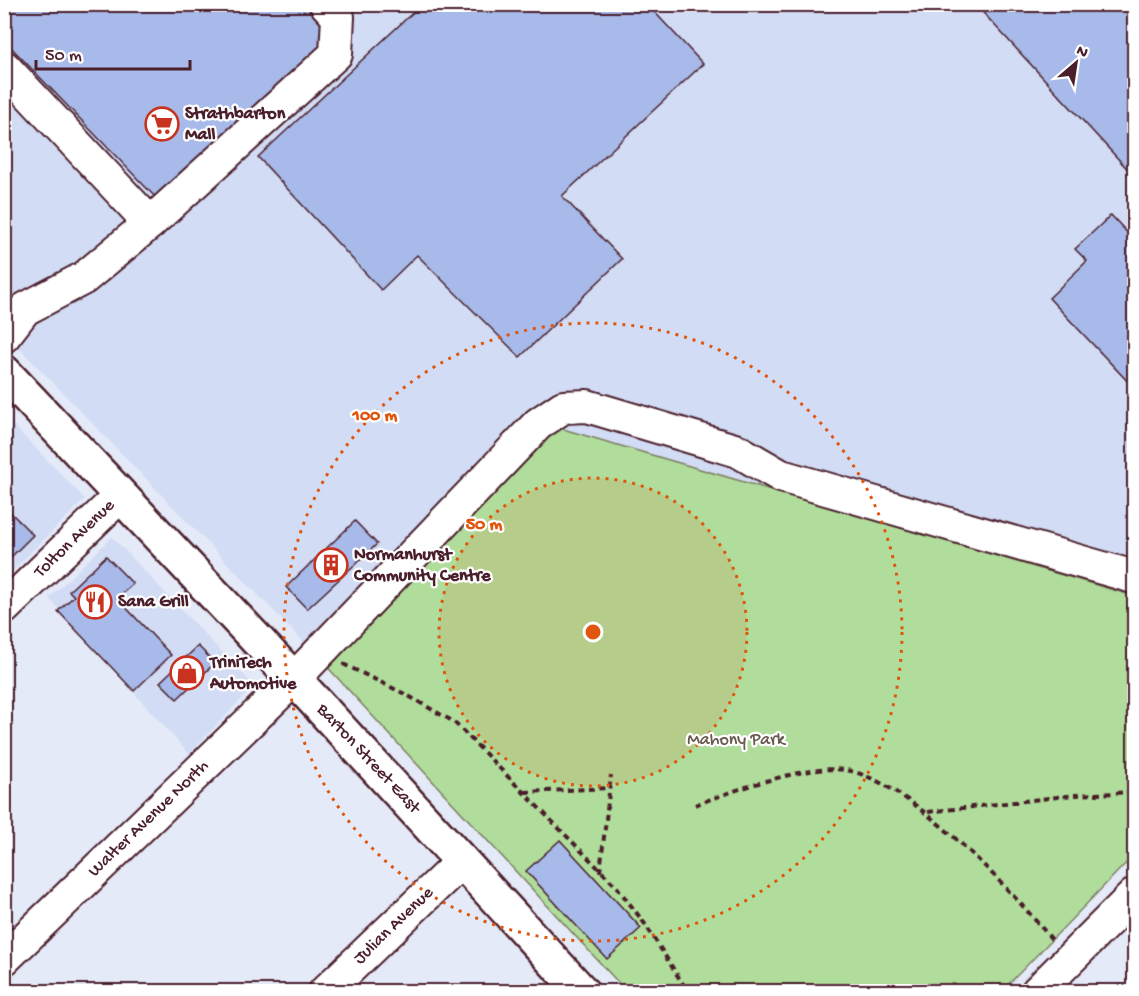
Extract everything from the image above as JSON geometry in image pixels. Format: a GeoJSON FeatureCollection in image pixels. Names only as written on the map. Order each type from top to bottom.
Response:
{"type":"FeatureCollection","features":[{"type":"Feature","properties":{"kind":"main road","name":"Barton Street East"},"geometry":{"type":"LineString","coordinates":[[4,372],[294,680],[582,992]]}},
{"type":"Feature","properties":{"kind":"street"},"geometry":{"type":"LineString","coordinates":[[4,336],[25,309],[84,278],[150,223],[336,54],[338,16],[326,4]]}},
{"type":"Feature","properties":{"kind":"street"},"geometry":{"type":"LineString","coordinates":[[4,67],[150,223]]}},
{"type":"Feature","properties":{"kind":"street","name":"Walter Avenue North"},"geometry":{"type":"LineString","coordinates":[[4,959],[294,680],[538,424],[563,407],[587,406],[738,452],[781,476],[1134,577]]}},
{"type":"Feature","properties":{"kind":"street","name":"Tolton Avenue"},"geometry":{"type":"LineString","coordinates":[[4,608],[120,496]]}},
{"type":"Feature","properties":{"kind":"street","name":"Julian Avenue"},"geometry":{"type":"LineString","coordinates":[[325,992],[462,861]]}},
{"type":"Feature","properties":{"kind":"street"},"geometry":{"type":"LineString","coordinates":[[1037,992],[1134,895]]}},
{"type":"Feature","properties":{"kind":"path"},"geometry":{"type":"LineString","coordinates":[[334,660],[405,694],[454,722],[617,887],[645,924],[688,992]]}},
{"type":"Feature","properties":{"kind":"path"},"geometry":{"type":"LineString","coordinates":[[695,805],[742,787],[818,770],[842,769],[867,774],[927,813],[1026,908],[1069,960]]}},
{"type":"Feature","properties":{"kind":"path"},"geometry":{"type":"LineString","coordinates":[[600,872],[611,775]]}},
{"type":"Feature","properties":{"kind":"path"},"geometry":{"type":"LineString","coordinates":[[524,792],[609,788]]}},
{"type":"Feature","properties":{"kind":"path"},"geometry":{"type":"LineString","coordinates":[[927,813],[1075,795],[1134,792]]}},
{"type":"Feature","properties":{"kind":"shaded area"},"geometry":{"type":"Polygon","coordinates":[[[5,5],[1134,5],[1134,594],[556,427],[321,660],[5,333],[5,5]]]}},
{"type":"Feature","properties":{"kind":"shaded area"},"geometry":{"type":"Polygon","coordinates":[[[5,417],[85,499],[5,578],[5,417]]]}},
{"type":"Feature","properties":{"kind":"shaded area"},"geometry":{"type":"Polygon","coordinates":[[[112,537],[254,686],[189,754],[49,598],[112,537]]]}},
{"type":"Feature","properties":{"kind":"green space","name":"Mahony Park"},"geometry":{"type":"Polygon","coordinates":[[[556,427],[1134,596],[1134,855],[1002,991],[626,991],[321,660],[556,427]]]}},
{"type":"Feature","properties":{"kind":"building","name":"Strathbarton Mall"},"geometry":{"type":"Polygon","coordinates":[[[4,4],[311,4],[324,18],[322,48],[158,200],[4,40],[4,4]]]}},
{"type":"Feature","properties":{"kind":"building"},"geometry":{"type":"Polygon","coordinates":[[[422,4],[647,4],[703,64],[562,196],[622,259],[520,357],[417,255],[381,290],[258,157],[422,4]]]}},
{"type":"Feature","properties":{"kind":"building"},"geometry":{"type":"Polygon","coordinates":[[[975,4],[1134,4],[1134,176],[975,4]]]}},
{"type":"Feature","properties":{"kind":"building"},"geometry":{"type":"Polygon","coordinates":[[[1111,215],[1134,240],[1134,388],[1049,298],[1087,261],[1075,249],[1111,215]]]}},
{"type":"Feature","properties":{"kind":"building"},"geometry":{"type":"Polygon","coordinates":[[[4,506],[33,535],[11,557],[4,551],[4,506]]]}},
{"type":"Feature","properties":{"kind":"building","name":"Normanhurst Community Centre"},"geometry":{"type":"Polygon","coordinates":[[[355,521],[377,544],[307,609],[286,587],[355,521]]]}},
{"type":"Feature","properties":{"kind":"building"},"geometry":{"type":"Polygon","coordinates":[[[106,556],[133,584],[117,598],[171,655],[134,691],[58,611],[74,596],[69,591],[106,556]]]}},
{"type":"Feature","properties":{"kind":"building","name":"TriniTech Automotive"},"geometry":{"type":"Polygon","coordinates":[[[198,646],[215,663],[177,699],[160,682],[198,646]]]}},
{"type":"Feature","properties":{"kind":"building"},"geometry":{"type":"Polygon","coordinates":[[[560,840],[641,928],[607,959],[526,871],[560,840]]]}},
{"type":"Feature","properties":{"kind":"place","name":"Strathbarton Mall"},"geometry":{"type":"Point","coordinates":[162,124]}},
{"type":"Feature","properties":{"kind":"place","name":"Normanhurst Community Centre"},"geometry":{"type":"Point","coordinates":[331,565]}},
{"type":"Feature","properties":{"kind":"place","name":"Sana Grill"},"geometry":{"type":"Point","coordinates":[95,602]}},
{"type":"Feature","properties":{"kind":"place","name":"TriniTech Automotive"},"geometry":{"type":"Point","coordinates":[187,673]}}]}
